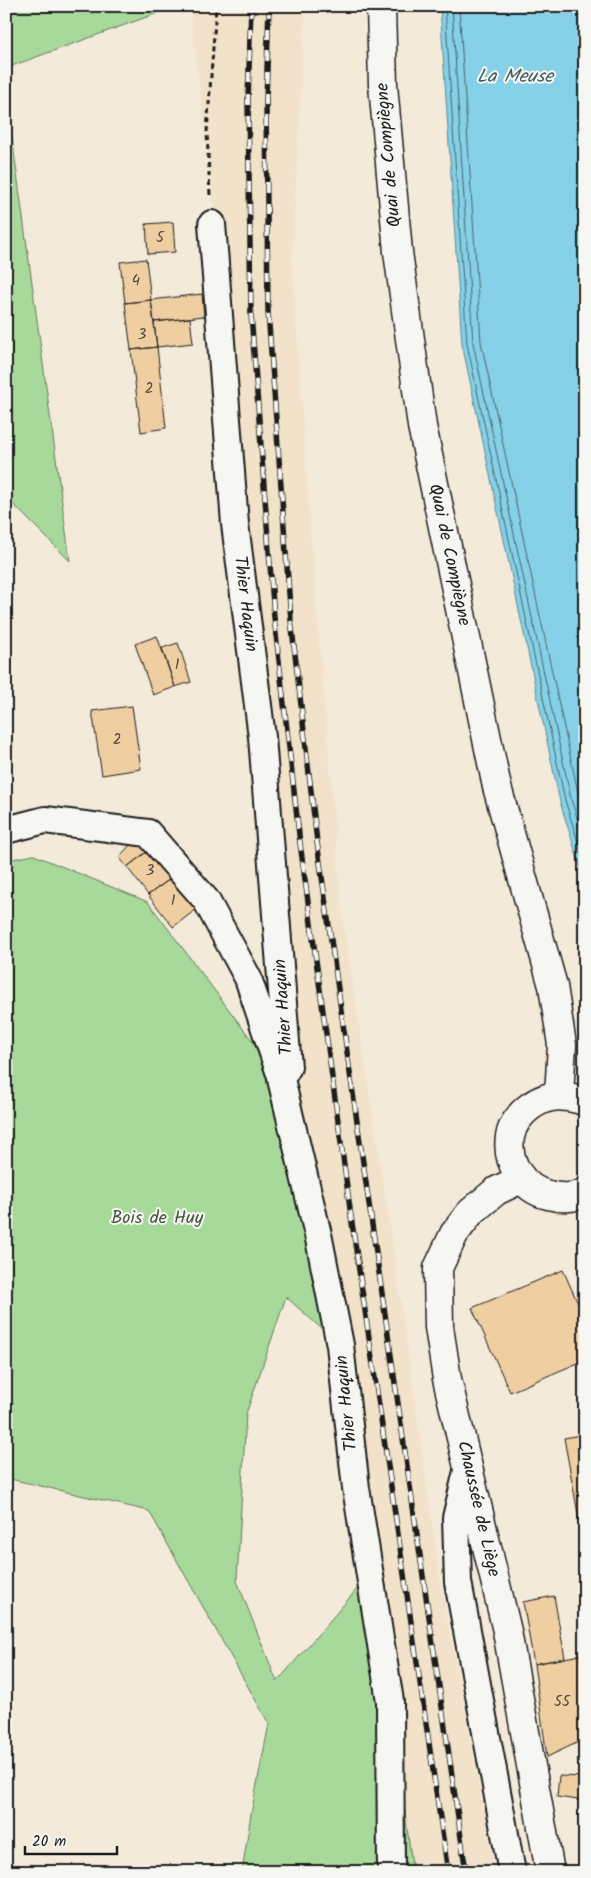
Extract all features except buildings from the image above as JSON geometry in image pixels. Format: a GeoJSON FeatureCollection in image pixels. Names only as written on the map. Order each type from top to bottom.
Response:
{"type":"FeatureCollection","features":[{"type":"Feature","properties":{"kind":"main road","name":"Quai de Compiègne"},"geometry":{"type":"LineString","coordinates":[[380,6],[382,85],[398,252],[422,426],[497,787],[553,986],[562,1045],[559,1095]]}},
{"type":"Feature","properties":{"kind":"main road"},"geometry":{"type":"LineString","coordinates":[[585,1102],[559,1095],[537,1101],[520,1116],[510,1136],[511,1159],[521,1179],[538,1193],[559,1198],[585,1192]]}},
{"type":"Feature","properties":{"kind":"main road","name":"Chaussée de Liège"},"geometry":{"type":"LineString","coordinates":[[521,1179],[496,1191],[470,1212],[454,1234],[438,1268],[439,1327],[447,1379],[507,1631],[550,1872]]}},
{"type":"Feature","properties":{"kind":"street","name":"Thier Haquin"},"geometry":{"type":"LineString","coordinates":[[212,224],[235,524],[262,737],[278,930],[288,1067],[281,1079],[319,1239],[340,1346],[356,1488],[390,1701],[391,1872]]}},
{"type":"Feature","properties":{"kind":"street"},"geometry":{"type":"LineString","coordinates":[[6,830],[44,820],[148,833],[206,900],[248,978],[281,1079]]}},
{"type":"Feature","properties":{"kind":"street"},"geometry":{"type":"LineString","coordinates":[[468,1467],[456,1518],[458,1582],[512,1872]]}},
{"type":"Feature","properties":{"kind":"path"},"geometry":{"type":"LineString","coordinates":[[212,224],[207,132],[216,6]]}},
{"type":"Feature","properties":{"kind":"shaded area"},"geometry":{"type":"Polygon","coordinates":[[[190,6],[305,6],[292,260],[311,542],[342,913],[392,1241],[441,1586],[495,1872],[413,1872],[390,1701],[281,1079],[216,225],[190,6]]]}},
{"type":"Feature","properties":{"kind":"green space"},"geometry":{"type":"Polygon","coordinates":[[[6,6],[177,6],[6,68],[6,6]]]}},
{"type":"Feature","properties":{"kind":"green space"},"geometry":{"type":"Polygon","coordinates":[[[6,93],[70,561],[6,497],[6,93]]]}},
{"type":"Feature","properties":{"kind":"green space","name":"Bois de Huy"},"geometry":{"type":"Polygon","coordinates":[[[34,855],[148,902],[281,1079],[340,1345],[286,1297],[246,1414],[237,1581],[277,1682],[370,1574],[390,1701],[413,1872],[242,1872],[251,1814],[269,1724],[149,1511],[6,1478],[6,860],[34,855]]]}},
{"type":"Feature","properties":{"kind":"water","name":"La Meuse"},"geometry":{"type":"Polygon","coordinates":[[[440,6],[585,6],[585,882],[560,802],[462,344],[440,6]]]}},
{"type":"Feature","properties":{"kind":"railway"},"geometry":{"type":"LineString","coordinates":[[251,6],[248,101],[251,314],[274,617],[300,843],[351,1216],[448,1872]]}},
{"type":"Feature","properties":{"kind":"railway"},"geometry":{"type":"LineString","coordinates":[[269,6],[266,101],[268,312],[291,620],[317,842],[466,1872]]}}]}
